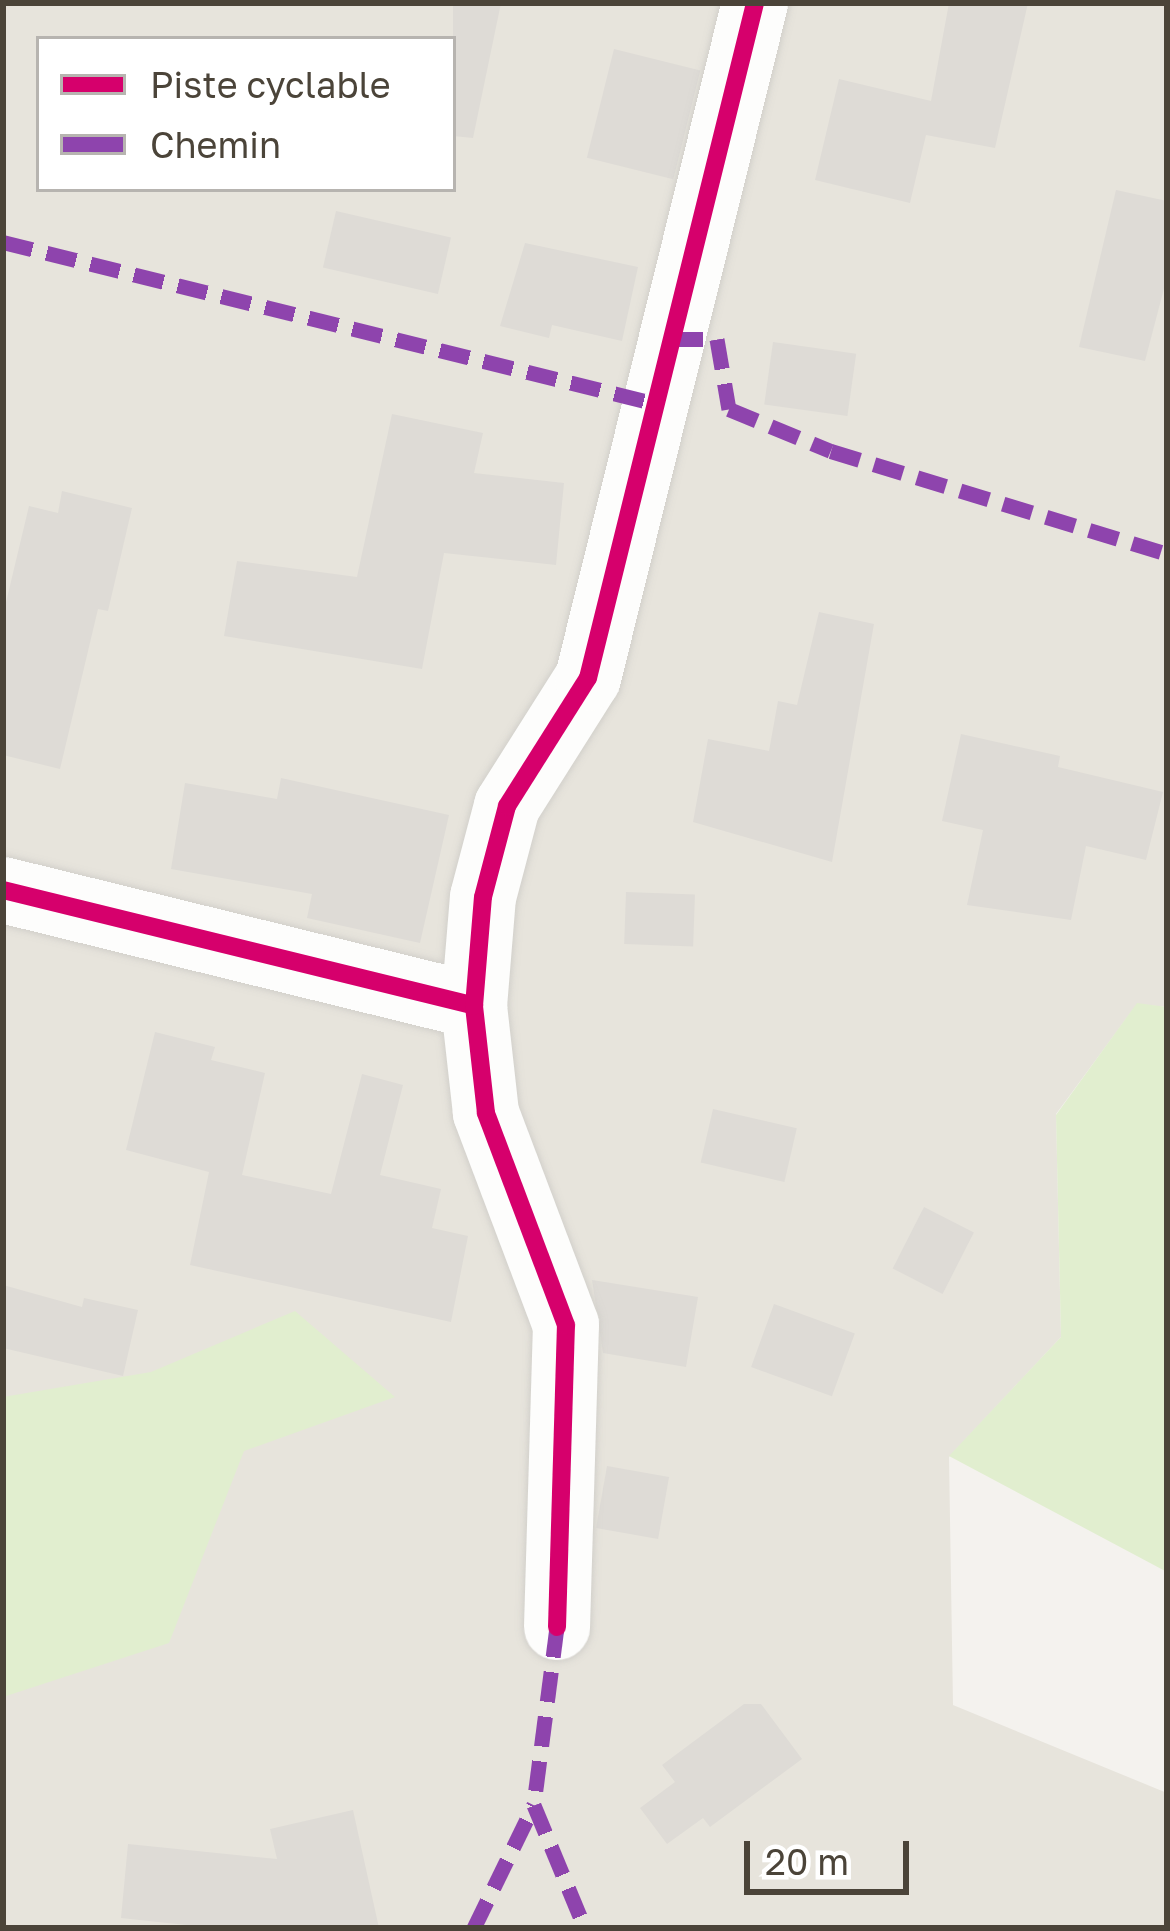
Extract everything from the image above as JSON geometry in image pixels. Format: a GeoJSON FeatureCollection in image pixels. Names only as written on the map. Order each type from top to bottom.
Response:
{"type":"FeatureCollection","features":[{"type":"Feature","properties":{"kind":"street"},"geometry":{"type":"LineString","coordinates":[[557,1628],[566,1325],[486,1113],[474,1006],[483,897],[507,806],[588,678],[755,3]]}},
{"type":"Feature","properties":{"kind":"street"},"geometry":{"type":"LineString","coordinates":[[3,890],[474,1006]]}},
{"type":"Feature","properties":{"kind":"shaded area"},"geometry":{"type":"Polygon","coordinates":[[[3,3],[1167,3],[1167,1007],[1137,1004],[1056,1114],[1061,1337],[949,1457],[953,1705],[1167,1793],[1167,1928],[3,1928],[3,3]]]}},
{"type":"Feature","properties":{"kind":"green space"},"geometry":{"type":"Polygon","coordinates":[[[1137,1003],[1167,1007],[1167,1572],[949,1456],[1061,1337],[1056,1115],[1137,1003]]]}},
{"type":"Feature","properties":{"kind":"green space"},"geometry":{"type":"Polygon","coordinates":[[[295,1311],[395,1397],[244,1451],[169,1643],[3,1697],[3,1397],[151,1372],[295,1311]]]}},
{"type":"Feature","properties":{"kind":"building"},"geometry":{"type":"Polygon","coordinates":[[[453,3],[501,3],[473,138],[456,136],[453,3]]]}},
{"type":"Feature","properties":{"kind":"building"},"geometry":{"type":"Polygon","coordinates":[[[949,3],[1028,3],[995,148],[926,135],[910,203],[815,180],[839,79],[931,101],[949,3]]]}},
{"type":"Feature","properties":{"kind":"building"},"geometry":{"type":"Polygon","coordinates":[[[614,49],[700,71],[673,179],[587,158],[614,49]]]}},
{"type":"Feature","properties":{"kind":"building"},"geometry":{"type":"Polygon","coordinates":[[[1116,190],[1167,201],[1167,277],[1145,361],[1079,347],[1116,190]]]}},
{"type":"Feature","properties":{"kind":"building"},"geometry":{"type":"Polygon","coordinates":[[[336,211],[451,238],[438,294],[323,268],[336,211]]]}},
{"type":"Feature","properties":{"kind":"building"},"geometry":{"type":"Polygon","coordinates":[[[525,243],[638,267],[622,341],[552,325],[549,338],[500,326],[525,243]]]}},
{"type":"Feature","properties":{"kind":"building"},"geometry":{"type":"Polygon","coordinates":[[[773,342],[856,354],[847,416],[764,404],[773,342]]]}},
{"type":"Feature","properties":{"kind":"building"},"geometry":{"type":"Polygon","coordinates":[[[392,414],[483,433],[474,473],[564,483],[556,565],[444,553],[422,669],[224,636],[237,561],[357,577],[392,414]]]}},
{"type":"Feature","properties":{"kind":"building"},"geometry":{"type":"Polygon","coordinates":[[[62,491],[132,508],[108,611],[98,609],[60,769],[3,755],[3,615],[29,506],[58,513],[62,491]]]}},
{"type":"Feature","properties":{"kind":"building"},"geometry":{"type":"Polygon","coordinates":[[[819,612],[874,624],[832,862],[693,822],[708,739],[769,751],[778,701],[797,705],[819,612]]]}},
{"type":"Feature","properties":{"kind":"building"},"geometry":{"type":"Polygon","coordinates":[[[961,734],[1060,756],[1058,767],[1163,792],[1146,860],[1086,846],[1071,920],[967,905],[983,830],[942,821],[961,734]]]}},
{"type":"Feature","properties":{"kind":"building"},"geometry":{"type":"Polygon","coordinates":[[[281,778],[449,815],[420,943],[307,918],[312,894],[171,869],[185,783],[277,799],[281,778]]]}},
{"type":"Feature","properties":{"kind":"building"},"geometry":{"type":"Polygon","coordinates":[[[626,892],[695,894],[693,946],[624,944],[626,892]]]}},
{"type":"Feature","properties":{"kind":"building"},"geometry":{"type":"Polygon","coordinates":[[[155,1032],[215,1047],[211,1060],[265,1073],[242,1175],[331,1194],[362,1074],[403,1085],[380,1175],[441,1189],[432,1228],[468,1236],[451,1322],[190,1265],[209,1172],[126,1150],[155,1032]]]}},
{"type":"Feature","properties":{"kind":"building"},"geometry":{"type":"Polygon","coordinates":[[[713,1109],[797,1128],[784,1182],[701,1163],[713,1109]]]}},
{"type":"Feature","properties":{"kind":"building"},"geometry":{"type":"Polygon","coordinates":[[[924,1207],[974,1232],[943,1294],[893,1268],[924,1207]]]}},
{"type":"Feature","properties":{"kind":"building"},"geometry":{"type":"Polygon","coordinates":[[[592,1280],[698,1297],[686,1367],[603,1353],[592,1280]]]}},
{"type":"Feature","properties":{"kind":"building"},"geometry":{"type":"Polygon","coordinates":[[[3,1285],[82,1307],[84,1298],[138,1310],[123,1376],[3,1348],[3,1285]]]}},
{"type":"Feature","properties":{"kind":"building"},"geometry":{"type":"Polygon","coordinates":[[[774,1304],[855,1333],[832,1396],[751,1367],[774,1304]]]}},
{"type":"Feature","properties":{"kind":"building"},"geometry":{"type":"Polygon","coordinates":[[[607,1466],[669,1477],[658,1539],[596,1528],[607,1466]]]}},
{"type":"Feature","properties":{"kind":"building"},"geometry":{"type":"Polygon","coordinates":[[[744,1704],[761,1704],[802,1759],[710,1827],[703,1818],[667,1844],[640,1808],[675,1782],[662,1765],[744,1704]]]}},
{"type":"Feature","properties":{"kind":"building"},"geometry":{"type":"Polygon","coordinates":[[[353,1810],[379,1928],[214,1928],[121,1918],[128,1844],[277,1859],[270,1829],[353,1810]]]}},
{"type":"Feature","properties":{"kind":"marked path"},"geometry":{"type":"LineString","coordinates":[[3,242],[657,404]]}},
{"type":"Feature","properties":{"kind":"marked path"},"geometry":{"type":"LineString","coordinates":[[673,339],[717,339],[729,409],[831,451],[1167,554]]}},
{"type":"Feature","properties":{"kind":"marked path"},"geometry":{"type":"LineString","coordinates":[[557,1627],[534,1805],[585,1928]]}},
{"type":"Feature","properties":{"kind":"marked path"},"geometry":{"type":"LineString","coordinates":[[474,1928],[534,1805]]}},
{"type":"Feature","properties":{"kind":"cycle path"},"geometry":{"type":"LineString","coordinates":[[557,1627],[566,1325],[486,1113],[474,1006],[483,897],[507,806],[588,678],[755,3]]}},
{"type":"Feature","properties":{"kind":"cycle path"},"geometry":{"type":"LineString","coordinates":[[3,890],[474,1006]]}}]}
